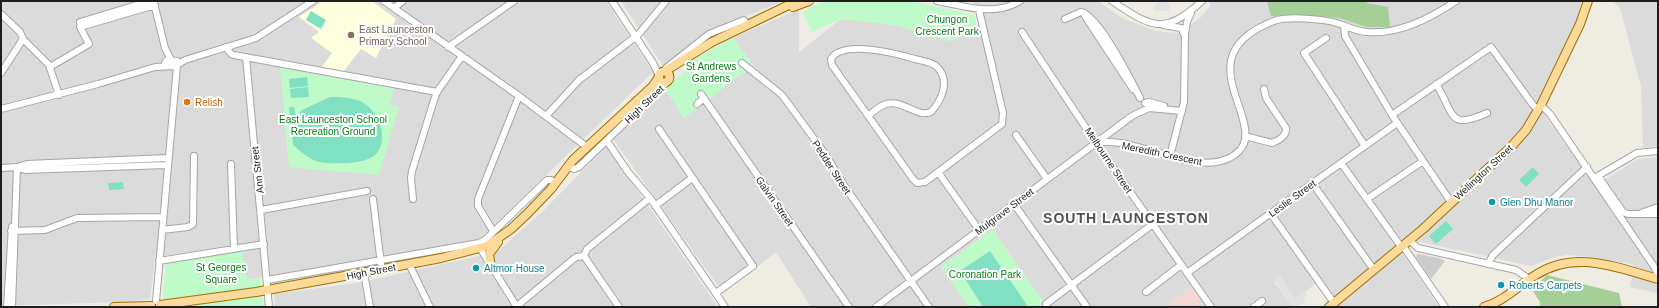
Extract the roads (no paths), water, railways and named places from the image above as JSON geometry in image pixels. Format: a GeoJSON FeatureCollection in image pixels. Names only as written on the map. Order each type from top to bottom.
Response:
{"type":"FeatureCollection","features":[{"type":"Feature","properties":{"kind":"main road","name":"High Street"},"geometry":{"type":"LineString","coordinates":[[114,307],[156,305],[267,290],[381,270],[480,248],[502,236],[528,213],[556,183],[568,166],[587,147],[677,65],[731,29],[747,25],[797,1]]}},
{"type":"Feature","properties":{"kind":"main road","name":"High Street"},"geometry":{"type":"LineString","coordinates":[[773,13],[809,1]]}},
{"type":"Feature","properties":{"kind":"main road","name":"Wellington Street"},"geometry":{"type":"LineString","coordinates":[[1332,305],[1410,240],[1511,147],[1526,130],[1580,24],[1588,1]]}},
{"type":"Feature","properties":{"kind":"main road"},"geometry":{"type":"LineString","coordinates":[[491,267],[489,254],[502,236]]}},
{"type":"Feature","properties":{"kind":"main road"},"geometry":{"type":"LineString","coordinates":[[1484,307],[1501,300],[1529,279],[1550,267],[1576,261],[1611,266],[1658,279]]}},
{"type":"Feature","properties":{"kind":"street"},"geometry":{"type":"LineString","coordinates":[[50,68],[88,44],[80,27],[153,2],[161,1]]}},
{"type":"Feature","properties":{"kind":"street"},"geometry":{"type":"LineString","coordinates":[[1,109],[59,95],[155,67],[185,60],[264,34],[313,1]]}},
{"type":"Feature","properties":{"kind":"street"},"geometry":{"type":"LineString","coordinates":[[384,1],[519,96],[587,147]]}},
{"type":"Feature","properties":{"kind":"street"},"geometry":{"type":"LineString","coordinates":[[394,8],[403,1]]}},
{"type":"Feature","properties":{"kind":"street"},"geometry":{"type":"LineString","coordinates":[[448,47],[514,1]]}},
{"type":"Feature","properties":{"kind":"street"},"geometry":{"type":"LineString","coordinates":[[612,1],[653,63],[664,76],[668,65],[701,39],[718,29],[731,29]]}},
{"type":"Feature","properties":{"kind":"street"},"geometry":{"type":"LineString","coordinates":[[546,116],[579,80],[636,36],[666,1]]}},
{"type":"Feature","properties":{"kind":"street"},"geometry":{"type":"LineString","coordinates":[[937,1],[979,10],[998,9],[1020,1]]}},
{"type":"Feature","properties":{"kind":"street"},"geometry":{"type":"LineString","coordinates":[[1112,1],[1147,22],[1181,28],[1185,36]]}},
{"type":"Feature","properties":{"kind":"street"},"geometry":{"type":"LineString","coordinates":[[1163,25],[1177,21],[1202,1]]}},
{"type":"Feature","properties":{"kind":"street"},"geometry":{"type":"LineString","coordinates":[[1264,89],[1266,98],[1287,131],[1284,136],[1272,143],[1245,136],[1245,121],[1231,81],[1229,70],[1230,58],[1239,43],[1253,32],[1280,20],[1330,21],[1366,32],[1394,29],[1420,20],[1456,1]]}},
{"type":"Feature","properties":{"kind":"street"},"geometry":{"type":"LineString","coordinates":[[153,2],[165,48],[171,63],[174,81],[166,165],[156,305]]}},
{"type":"Feature","properties":{"kind":"street"},"geometry":{"type":"LineString","coordinates":[[1170,156],[1184,102],[1185,36],[1188,19],[1196,7]]}},
{"type":"Feature","properties":{"kind":"street"},"geometry":{"type":"LineString","coordinates":[[868,116],[888,103],[900,104],[926,113],[931,112],[945,86],[944,76],[934,65],[887,52],[860,49],[846,50],[835,55],[831,59],[832,66],[868,116],[916,182],[923,183],[998,127],[1003,121],[979,10]]}},
{"type":"Feature","properties":{"kind":"street"},"geometry":{"type":"LineString","coordinates":[[1065,19],[1081,12],[1088,19],[1125,79],[1146,106],[1182,111]]}},
{"type":"Feature","properties":{"kind":"street"},"geometry":{"type":"LineString","coordinates":[[1,14],[20,32],[23,39],[50,68],[59,95]]}},
{"type":"Feature","properties":{"kind":"street"},"geometry":{"type":"LineString","coordinates":[[1344,26],[1347,39],[1392,115],[1451,202]]}},
{"type":"Feature","properties":{"kind":"street","name":"Melbourne Street"},"geometry":{"type":"LineString","coordinates":[[1022,32],[1211,307]]}},
{"type":"Feature","properties":{"kind":"street"},"geometry":{"type":"LineString","coordinates":[[1326,38],[1304,53],[1365,146]]}},
{"type":"Feature","properties":{"kind":"street"},"geometry":{"type":"LineString","coordinates":[[1,73],[23,39]]}},
{"type":"Feature","properties":{"kind":"street"},"geometry":{"type":"LineString","coordinates":[[226,47],[231,54],[437,92]]}},
{"type":"Feature","properties":{"kind":"street"},"geometry":{"type":"LineString","coordinates":[[1392,115],[1491,47],[1532,105],[1546,109],[1587,167],[1623,212],[1628,214],[1658,214]]}},
{"type":"Feature","properties":{"kind":"street"},"geometry":{"type":"LineString","coordinates":[[413,199],[411,178],[412,171],[437,92],[462,56]]}},
{"type":"Feature","properties":{"kind":"street","name":"Ann Street"},"geometry":{"type":"LineString","coordinates":[[246,57],[269,307]]}},
{"type":"Feature","properties":{"kind":"street","name":"Pedder Street"},"geometry":{"type":"LineString","coordinates":[[742,63],[782,95],[826,155],[843,184],[928,307]]}},
{"type":"Feature","properties":{"kind":"street","name":"High Street"},"geometry":{"type":"LineString","coordinates":[[568,166],[572,169],[577,168],[607,141],[664,76]]}},
{"type":"Feature","properties":{"kind":"street"},"geometry":{"type":"LineString","coordinates":[[1436,84],[1446,99],[1452,114],[1457,120],[1466,121],[1488,113]]}},
{"type":"Feature","properties":{"kind":"street"},"geometry":{"type":"LineString","coordinates":[[494,231],[478,206],[478,199],[519,96]]}},
{"type":"Feature","properties":{"kind":"street","name":"Galvin Street"},"geometry":{"type":"LineString","coordinates":[[697,104],[702,96],[849,307]]}},
{"type":"Feature","properties":{"kind":"street","name":"Mulgrave Street"},"geometry":{"type":"LineString","coordinates":[[876,307],[1146,106]]}},
{"type":"Feature","properties":{"kind":"street","name":"Leslie Street"},"geometry":{"type":"LineString","coordinates":[[1187,274],[1397,122]]}},
{"type":"Feature","properties":{"kind":"street"},"geometry":{"type":"LineString","coordinates":[[658,129],[753,266],[716,294]]}},
{"type":"Feature","properties":{"kind":"street"},"geometry":{"type":"LineString","coordinates":[[1016,135],[1047,180]]}},
{"type":"Feature","properties":{"kind":"street","name":"Meredith Crescent"},"geometry":{"type":"LineString","coordinates":[[1097,143],[1122,144],[1200,162],[1220,161],[1235,154],[1243,144],[1245,136]]}},
{"type":"Feature","properties":{"kind":"street"},"geometry":{"type":"LineString","coordinates":[[607,141],[628,172],[650,198],[725,307]]}},
{"type":"Feature","properties":{"kind":"street"},"geometry":{"type":"LineString","coordinates":[[1596,177],[1636,153],[1658,150]]}},
{"type":"Feature","properties":{"kind":"street"},"geometry":{"type":"LineString","coordinates":[[162,230],[188,227],[193,224],[194,156]]}},
{"type":"Feature","properties":{"kind":"street"},"geometry":{"type":"LineString","coordinates":[[1,168],[17,167],[27,164],[167,158]]}},
{"type":"Feature","properties":{"kind":"street"},"geometry":{"type":"LineString","coordinates":[[1367,199],[1423,161]]}},
{"type":"Feature","properties":{"kind":"street"},"geometry":{"type":"LineString","coordinates":[[1341,163],[1445,307]]}},
{"type":"Feature","properties":{"kind":"street"},"geometry":{"type":"LineString","coordinates":[[231,164],[234,249]]}},
{"type":"Feature","properties":{"kind":"street"},"geometry":{"type":"LineString","coordinates":[[17,167],[25,170],[166,165]]}},
{"type":"Feature","properties":{"kind":"street"},"geometry":{"type":"LineString","coordinates":[[7,307],[10,290],[17,167]]}},
{"type":"Feature","properties":{"kind":"street"},"geometry":{"type":"LineString","coordinates":[[1488,264],[1493,255],[1587,167]]}},
{"type":"Feature","properties":{"kind":"street"},"geometry":{"type":"LineString","coordinates":[[938,172],[979,230]]}},
{"type":"Feature","properties":{"kind":"street"},"geometry":{"type":"LineString","coordinates":[[1596,177],[1657,272],[1658,279]]}},
{"type":"Feature","properties":{"kind":"street"},"geometry":{"type":"LineString","coordinates":[[655,206],[692,178]]}},
{"type":"Feature","properties":{"kind":"street","name":"High Street"},"geometry":{"type":"LineString","coordinates":[[266,280],[485,240],[547,180],[551,180],[556,183]]}},
{"type":"Feature","properties":{"kind":"street"},"geometry":{"type":"LineString","coordinates":[[1313,184],[1374,270]]}},
{"type":"Feature","properties":{"kind":"street"},"geometry":{"type":"LineString","coordinates":[[261,210],[368,191]]}},
{"type":"Feature","properties":{"kind":"street"},"geometry":{"type":"LineString","coordinates":[[584,256],[587,249],[650,198]]}},
{"type":"Feature","properties":{"kind":"street"},"geometry":{"type":"LineString","coordinates":[[373,199],[381,270]]}},
{"type":"Feature","properties":{"kind":"street"},"geometry":{"type":"LineString","coordinates":[[1014,204],[1086,307]]}},
{"type":"Feature","properties":{"kind":"street"},"geometry":{"type":"LineString","coordinates":[[1639,214],[1658,207]]}},
{"type":"Feature","properties":{"kind":"street"},"geometry":{"type":"LineString","coordinates":[[1271,214],[1332,305]]}},
{"type":"Feature","properties":{"kind":"street"},"geometry":{"type":"LineString","coordinates":[[13,231],[45,230],[77,218],[163,217]]}},
{"type":"Feature","properties":{"kind":"street"},"geometry":{"type":"LineString","coordinates":[[1046,304],[1153,224]]}},
{"type":"Feature","properties":{"kind":"street"},"geometry":{"type":"LineString","coordinates":[[1410,240],[1418,248],[1516,270],[1529,279]]}},
{"type":"Feature","properties":{"kind":"street"},"geometry":{"type":"LineString","coordinates":[[159,261],[264,244]]}},
{"type":"Feature","properties":{"kind":"street"},"geometry":{"type":"LineString","coordinates":[[480,248],[517,306],[576,257],[580,255],[584,256]]}},
{"type":"Feature","properties":{"kind":"street"},"geometry":{"type":"LineString","coordinates":[[584,256],[619,307]]}},
{"type":"Feature","properties":{"kind":"street"},"geometry":{"type":"LineString","coordinates":[[409,264],[430,307]]}},
{"type":"Feature","properties":{"kind":"street"},"geometry":{"type":"LineString","coordinates":[[1146,292],[1181,265]]}},
{"type":"Feature","properties":{"kind":"street"},"geometry":{"type":"LineString","coordinates":[[364,273],[370,307]]}},
{"type":"Feature","properties":{"kind":"street"},"geometry":{"type":"LineString","coordinates":[[10,290],[12,307]]}},
{"type":"Feature","properties":{"kind":"street"},"geometry":{"type":"LineString","coordinates":[[1254,307],[1262,301]]}},
{"type":"Feature","properties":{"kind":"place","name":"East Launceston Primary School"},"geometry":{"type":"Point","coordinates":[351,35]}},
{"type":"Feature","properties":{"kind":"place","name":"Relish"},"geometry":{"type":"Point","coordinates":[187,102]}},
{"type":"Feature","properties":{"kind":"place","name":"Glen Dhu Manor"},"geometry":{"type":"Point","coordinates":[1492,202]}},
{"type":"Feature","properties":{"kind":"place","name":"Altmor House"},"geometry":{"type":"Point","coordinates":[476,268]}},
{"type":"Feature","properties":{"kind":"place","name":"Roberts Carpets"},"geometry":{"type":"Point","coordinates":[1501,285]}},
{"type":"Feature","properties":{"kind":"district","name":"SOUTH LAUNCESTON"},"geometry":{"type":"Point","coordinates":[1126,218]}},
{"type":"Feature","properties":{"kind":"park label","name":"Chungon Crescent Park"},"geometry":{"type":"Point","coordinates":[947,24]}},
{"type":"Feature","properties":{"kind":"park label","name":"St Andrews Gardens"},"geometry":{"type":"Point","coordinates":[711,72]}},
{"type":"Feature","properties":{"kind":"park label","name":"East Launceston School Recreation Ground"},"geometry":{"type":"Point","coordinates":[333,124]}},
{"type":"Feature","properties":{"kind":"park label","name":"St Georges Square"},"geometry":{"type":"Point","coordinates":[221,272]}},
{"type":"Feature","properties":{"kind":"park label","name":"Coronation Park"},"geometry":{"type":"Point","coordinates":[985,274]}}]}
